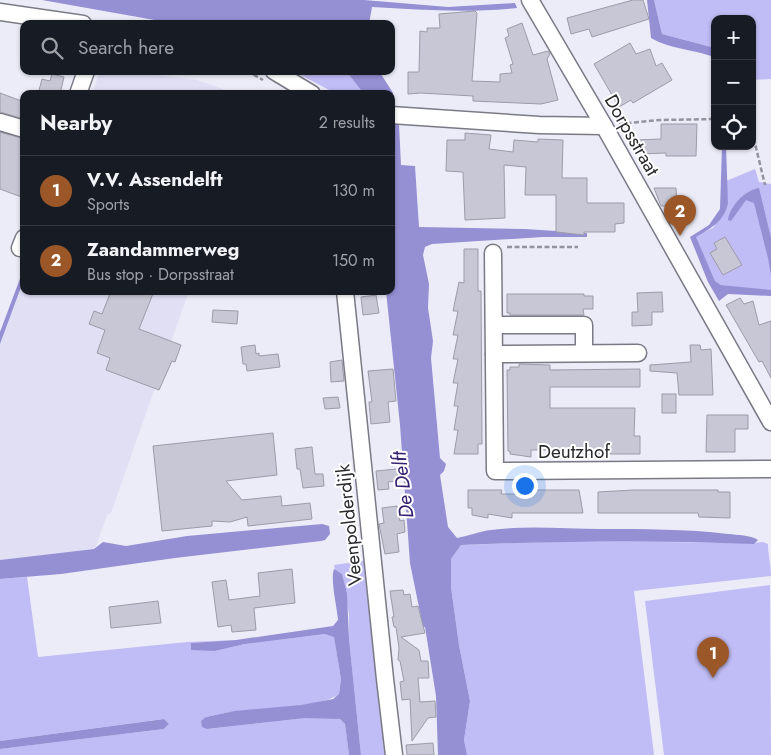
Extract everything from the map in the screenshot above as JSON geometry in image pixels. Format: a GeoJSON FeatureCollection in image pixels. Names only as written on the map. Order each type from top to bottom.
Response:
{"type":"FeatureCollection","features":[{"type":"Feature","properties":{"kind":"street","name":"Dorpsstraat"},"geometry":{"type":"LineString","coordinates":[[530,0],[604,126],[771,422]]}},
{"type":"Feature","properties":{"kind":"street"},"geometry":{"type":"LineString","coordinates":[[0,12],[55,20]]}},
{"type":"Feature","properties":{"kind":"street"},"geometry":{"type":"LineString","coordinates":[[79,90],[85,75]]}},
{"type":"Feature","properties":{"kind":"street"},"geometry":{"type":"LineString","coordinates":[[281,75],[305,90]]}},
{"type":"Feature","properties":{"kind":"street"},"geometry":{"type":"LineString","coordinates":[[395,115],[539,125],[604,126]]}},
{"type":"Feature","properties":{"kind":"street"},"geometry":{"type":"LineString","coordinates":[[0,122],[20,128]]}},
{"type":"Feature","properties":{"kind":"street","name":"Deutzhof"},"geometry":{"type":"LineString","coordinates":[[493,253],[495,471],[771,469]]}},
{"type":"Feature","properties":{"kind":"street","name":"Veenpolderdijk"},"geometry":{"type":"LineString","coordinates":[[345,295],[394,755]]}},
{"type":"Feature","properties":{"kind":"street"},"geometry":{"type":"LineString","coordinates":[[494,325],[584,325],[584,353]]}},
{"type":"Feature","properties":{"kind":"street"},"geometry":{"type":"LineString","coordinates":[[494,354],[638,353]]}},
{"type":"Feature","properties":{"kind":"path"},"geometry":{"type":"LineString","coordinates":[[604,126],[660,120],[711,119]]}},
{"type":"Feature","properties":{"kind":"path"},"geometry":{"type":"LineString","coordinates":[[756,148],[765,185]]}},
{"type":"Feature","properties":{"kind":"path"},"geometry":{"type":"LineString","coordinates":[[493,253],[498,248],[578,246]]}},
{"type":"Feature","properties":{"kind":"shaded area"},"geometry":{"type":"Polygon","coordinates":[[[42,0],[364,0],[448,7],[515,3],[517,8],[463,11],[372,7],[370,20],[154,20],[42,0]]]}},
{"type":"Feature","properties":{"kind":"shaded area"},"geometry":{"type":"Polygon","coordinates":[[[647,0],[654,0],[662,34],[711,47],[711,56],[673,47],[651,38],[647,0]]]}},
{"type":"Feature","properties":{"kind":"shaded area"},"geometry":{"type":"Polygon","coordinates":[[[654,0],[771,0],[771,79],[756,80],[756,15],[711,15],[711,47],[662,34],[654,0]]]}},
{"type":"Feature","properties":{"kind":"shaded area"},"geometry":{"type":"Polygon","coordinates":[[[99,75],[156,75],[197,80],[223,89],[223,90],[93,90],[99,75]]]}},
{"type":"Feature","properties":{"kind":"shaded area"},"geometry":{"type":"Polygon","coordinates":[[[301,75],[349,75],[361,90],[329,90],[301,75]]]}},
{"type":"Feature","properties":{"kind":"shaded area"},"geometry":{"type":"Polygon","coordinates":[[[349,75],[382,75],[391,90],[361,90],[349,75]]]}},
{"type":"Feature","properties":{"kind":"shaded area"},"geometry":{"type":"Polygon","coordinates":[[[395,109],[399,124],[401,165],[415,166],[419,227],[525,229],[587,233],[587,237],[543,237],[432,244],[425,247],[423,255],[429,284],[428,308],[433,341],[431,358],[440,458],[446,464],[444,471],[440,475],[448,527],[457,538],[487,531],[533,527],[681,530],[744,536],[758,540],[754,544],[608,542],[461,545],[451,559],[451,587],[459,645],[470,701],[464,740],[467,755],[438,755],[436,696],[425,627],[423,627],[410,563],[400,425],[386,295],[395,295],[395,109]]]}},
{"type":"Feature","properties":{"kind":"shaded area"},"geometry":{"type":"Polygon","coordinates":[[[722,150],[726,150],[728,203],[726,210],[720,220],[696,237],[715,281],[721,285],[771,290],[771,296],[728,294],[719,301],[708,282],[690,237],[709,225],[720,209],[722,150]]]}},
{"type":"Feature","properties":{"kind":"shaded area"},"geometry":{"type":"Polygon","coordinates":[[[755,169],[759,182],[771,184],[771,291],[721,285],[715,281],[695,236],[713,228],[728,203],[726,181],[755,169]]]}},
{"type":"Feature","properties":{"kind":"shaded area"},"geometry":{"type":"Polygon","coordinates":[[[759,188],[771,238],[771,275],[754,203],[746,200],[731,221],[728,220],[735,204],[744,195],[759,188]]]}},
{"type":"Feature","properties":{"kind":"shaded area"},"geometry":{"type":"Polygon","coordinates":[[[20,279],[20,290],[0,344],[0,332],[20,279]]]}},
{"type":"Feature","properties":{"kind":"shaded area"},"geometry":{"type":"Polygon","coordinates":[[[20,290],[20,295],[188,295],[111,513],[107,515],[95,549],[0,560],[0,344],[20,290]]]}},
{"type":"Feature","properties":{"kind":"shaded area"},"geometry":{"type":"Polygon","coordinates":[[[322,524],[329,526],[330,534],[325,540],[321,541],[175,558],[61,574],[0,579],[0,560],[94,549],[103,542],[126,546],[187,536],[322,524]]]}},
{"type":"Feature","properties":{"kind":"shaded area"},"geometry":{"type":"Polygon","coordinates":[[[570,541],[763,542],[768,544],[771,576],[634,591],[654,755],[467,755],[464,740],[470,701],[459,645],[451,587],[451,559],[461,545],[570,541]]]}},
{"type":"Feature","properties":{"kind":"shaded area"},"geometry":{"type":"Polygon","coordinates":[[[368,560],[390,755],[361,755],[349,639],[349,614],[342,574],[335,570],[334,565],[368,560]]]}},
{"type":"Feature","properties":{"kind":"shaded area"},"geometry":{"type":"Polygon","coordinates":[[[334,569],[342,574],[347,594],[349,639],[361,755],[349,755],[345,724],[340,719],[306,718],[207,729],[202,727],[201,721],[206,717],[234,711],[301,705],[333,699],[339,694],[341,679],[334,637],[325,634],[245,644],[215,651],[191,650],[191,643],[236,640],[333,626],[338,620],[333,586],[334,569]]]}},
{"type":"Feature","properties":{"kind":"shaded area"},"geometry":{"type":"Polygon","coordinates":[[[27,577],[38,657],[187,642],[236,640],[191,643],[215,651],[245,644],[325,634],[334,636],[341,679],[339,694],[320,702],[306,705],[233,711],[206,717],[208,729],[306,718],[328,717],[340,719],[345,724],[349,755],[0,755],[0,749],[164,729],[169,724],[163,719],[0,741],[0,579],[27,577]]]}},
{"type":"Feature","properties":{"kind":"shaded area"},"geometry":{"type":"Polygon","coordinates":[[[770,585],[771,755],[664,755],[645,601],[770,585]]]}},
{"type":"Feature","properties":{"kind":"shaded area"},"geometry":{"type":"Polygon","coordinates":[[[164,719],[169,724],[164,729],[0,749],[0,741],[164,719]]]}},
{"type":"Feature","properties":{"kind":"building"},"geometry":{"type":"Polygon","coordinates":[[[633,0],[643,0],[649,19],[592,37],[589,29],[571,34],[567,18],[633,0]]]}},
{"type":"Feature","properties":{"kind":"building"},"geometry":{"type":"Polygon","coordinates":[[[475,11],[477,13],[472,81],[500,82],[500,74],[512,73],[510,65],[513,64],[505,38],[509,36],[507,29],[522,23],[533,55],[548,51],[550,54],[547,59],[558,100],[541,104],[473,101],[473,96],[408,94],[408,72],[419,72],[420,31],[427,32],[427,28],[440,28],[439,14],[475,11]]]}},
{"type":"Feature","properties":{"kind":"building"},"geometry":{"type":"Polygon","coordinates":[[[630,43],[636,54],[650,49],[656,66],[662,63],[672,80],[633,103],[631,100],[619,107],[594,64],[630,43]]]}},
{"type":"Feature","properties":{"kind":"building"},"geometry":{"type":"Polygon","coordinates":[[[52,75],[64,77],[61,90],[39,90],[42,79],[50,81],[52,75]]]}},
{"type":"Feature","properties":{"kind":"building"},"geometry":{"type":"Polygon","coordinates":[[[0,93],[20,100],[20,118],[0,112],[0,93]]]}},
{"type":"Feature","properties":{"kind":"building"},"geometry":{"type":"Polygon","coordinates":[[[661,124],[697,124],[696,156],[666,156],[666,153],[637,154],[636,140],[661,139],[661,124]]]}},
{"type":"Feature","properties":{"kind":"building"},"geometry":{"type":"Polygon","coordinates":[[[0,132],[20,138],[20,196],[0,189],[0,132]]]}},
{"type":"Feature","properties":{"kind":"building"},"geometry":{"type":"Polygon","coordinates":[[[465,133],[491,135],[489,149],[513,152],[514,140],[538,142],[538,139],[563,140],[562,178],[587,178],[587,203],[624,203],[624,223],[615,224],[615,232],[584,232],[584,235],[556,232],[556,195],[525,195],[526,167],[504,165],[505,218],[465,220],[463,172],[446,171],[447,140],[465,140],[465,133]]]}},
{"type":"Feature","properties":{"kind":"building"},"geometry":{"type":"Polygon","coordinates":[[[654,188],[676,188],[677,206],[661,206],[654,188]]]}},
{"type":"Feature","properties":{"kind":"building"},"geometry":{"type":"Polygon","coordinates":[[[725,237],[742,265],[723,275],[710,253],[717,249],[714,243],[725,237]]]}},
{"type":"Feature","properties":{"kind":"building"},"geometry":{"type":"Polygon","coordinates":[[[464,249],[478,249],[478,291],[481,291],[482,444],[478,444],[478,454],[454,454],[458,430],[454,430],[458,406],[454,406],[458,383],[453,383],[458,359],[453,359],[458,335],[453,335],[458,311],[453,311],[459,282],[464,283],[464,249]]]}},
{"type":"Feature","properties":{"kind":"building"},"geometry":{"type":"Polygon","coordinates":[[[662,292],[663,312],[652,312],[652,325],[632,326],[632,312],[638,312],[637,293],[662,292]]]}},
{"type":"Feature","properties":{"kind":"building"},"geometry":{"type":"Polygon","coordinates":[[[507,294],[584,294],[584,296],[593,296],[593,309],[583,309],[584,315],[510,315],[510,313],[507,313],[507,294]]]}},
{"type":"Feature","properties":{"kind":"building"},"geometry":{"type":"Polygon","coordinates":[[[109,295],[152,295],[139,329],[181,345],[175,362],[172,361],[159,390],[106,370],[110,358],[97,353],[105,330],[89,324],[94,311],[102,314],[109,295]]]}},
{"type":"Feature","properties":{"kind":"building"},"geometry":{"type":"Polygon","coordinates":[[[376,295],[379,313],[363,315],[361,297],[376,295]]]}},
{"type":"Feature","properties":{"kind":"building"},"geometry":{"type":"Polygon","coordinates":[[[740,298],[744,304],[753,301],[759,325],[771,321],[771,378],[762,361],[759,362],[726,305],[740,298]]]}},
{"type":"Feature","properties":{"kind":"building"},"geometry":{"type":"Polygon","coordinates":[[[213,310],[238,311],[237,324],[212,322],[213,310]]]}},
{"type":"Feature","properties":{"kind":"building"},"geometry":{"type":"Polygon","coordinates":[[[255,345],[256,354],[259,353],[259,356],[278,354],[280,367],[247,371],[246,364],[243,364],[241,347],[255,345]]]}},
{"type":"Feature","properties":{"kind":"building"},"geometry":{"type":"Polygon","coordinates":[[[690,345],[700,345],[701,350],[711,349],[713,395],[679,395],[677,373],[650,371],[650,365],[691,362],[690,345]]]}},
{"type":"Feature","properties":{"kind":"building"},"geometry":{"type":"Polygon","coordinates":[[[342,360],[344,381],[331,382],[330,362],[342,360]]]}},
{"type":"Feature","properties":{"kind":"building"},"geometry":{"type":"Polygon","coordinates":[[[519,364],[550,365],[550,370],[640,369],[640,387],[550,387],[550,408],[635,408],[634,436],[640,436],[640,454],[553,454],[553,450],[531,450],[531,457],[510,454],[510,451],[508,451],[507,370],[510,370],[510,367],[519,367],[519,364]]]}},
{"type":"Feature","properties":{"kind":"building"},"geometry":{"type":"Polygon","coordinates":[[[393,369],[396,401],[388,402],[390,422],[371,424],[369,402],[372,402],[368,371],[393,369]]]}},
{"type":"Feature","properties":{"kind":"building"},"geometry":{"type":"Polygon","coordinates":[[[662,394],[676,394],[676,413],[662,413],[662,394]]]}},
{"type":"Feature","properties":{"kind":"building"},"geometry":{"type":"Polygon","coordinates":[[[338,397],[340,408],[325,409],[323,398],[338,397]]]}},
{"type":"Feature","properties":{"kind":"building"},"geometry":{"type":"Polygon","coordinates":[[[707,415],[748,415],[748,429],[735,429],[735,452],[706,452],[707,415]]]}},
{"type":"Feature","properties":{"kind":"building"},"geometry":{"type":"Polygon","coordinates":[[[273,433],[277,475],[226,481],[242,500],[281,496],[282,506],[310,503],[312,519],[248,526],[247,517],[230,522],[212,521],[212,526],[162,531],[153,446],[273,433]]]}},
{"type":"Feature","properties":{"kind":"building"},"geometry":{"type":"Polygon","coordinates":[[[312,447],[315,474],[323,474],[324,486],[303,488],[300,469],[297,469],[295,449],[312,447]]]}},
{"type":"Feature","properties":{"kind":"building"},"geometry":{"type":"Polygon","coordinates":[[[397,469],[398,481],[388,482],[389,489],[378,490],[376,471],[397,469]]]}},
{"type":"Feature","properties":{"kind":"building"},"geometry":{"type":"Polygon","coordinates":[[[468,490],[502,490],[501,494],[525,494],[526,490],[579,490],[583,513],[512,513],[512,518],[488,514],[488,518],[472,515],[472,508],[468,508],[468,490]]]}},
{"type":"Feature","properties":{"kind":"building"},"geometry":{"type":"Polygon","coordinates":[[[718,490],[718,492],[730,492],[730,518],[699,517],[698,513],[598,513],[598,492],[718,490]]]}},
{"type":"Feature","properties":{"kind":"building"},"geometry":{"type":"Polygon","coordinates":[[[397,506],[400,521],[404,520],[405,532],[397,534],[399,552],[385,554],[379,524],[384,523],[382,508],[397,506]]]}},
{"type":"Feature","properties":{"kind":"building"},"geometry":{"type":"Polygon","coordinates":[[[292,569],[295,603],[254,608],[256,630],[232,632],[231,625],[218,627],[212,582],[226,580],[229,600],[260,596],[258,573],[292,569]]]}},
{"type":"Feature","properties":{"kind":"building"},"geometry":{"type":"Polygon","coordinates":[[[403,590],[404,595],[410,594],[412,607],[418,606],[425,633],[401,637],[419,650],[421,661],[428,661],[429,678],[418,678],[420,702],[435,701],[436,717],[428,718],[412,741],[410,699],[402,700],[400,682],[404,681],[400,661],[398,660],[399,648],[396,627],[394,627],[392,617],[394,617],[390,591],[403,590]]]}},
{"type":"Feature","properties":{"kind":"building"},"geometry":{"type":"Polygon","coordinates":[[[158,601],[161,623],[111,628],[109,607],[158,601]]]}},
{"type":"Feature","properties":{"kind":"building"},"geometry":{"type":"Polygon","coordinates":[[[433,743],[434,755],[407,755],[406,745],[433,743]]]}},
{"type":"Feature","properties":{"kind":"place","name":"Zaandammerweg"},"geometry":{"type":"Point","coordinates":[680,236]}},
{"type":"Feature","properties":{"kind":"place","name":"V.V. Assendelft"},"geometry":{"type":"Point","coordinates":[713,678]}},
{"type":"Feature","properties":{"kind":"water label","name":"De Delft"},"geometry":{"type":"Point","coordinates":[403,485]}}]}
